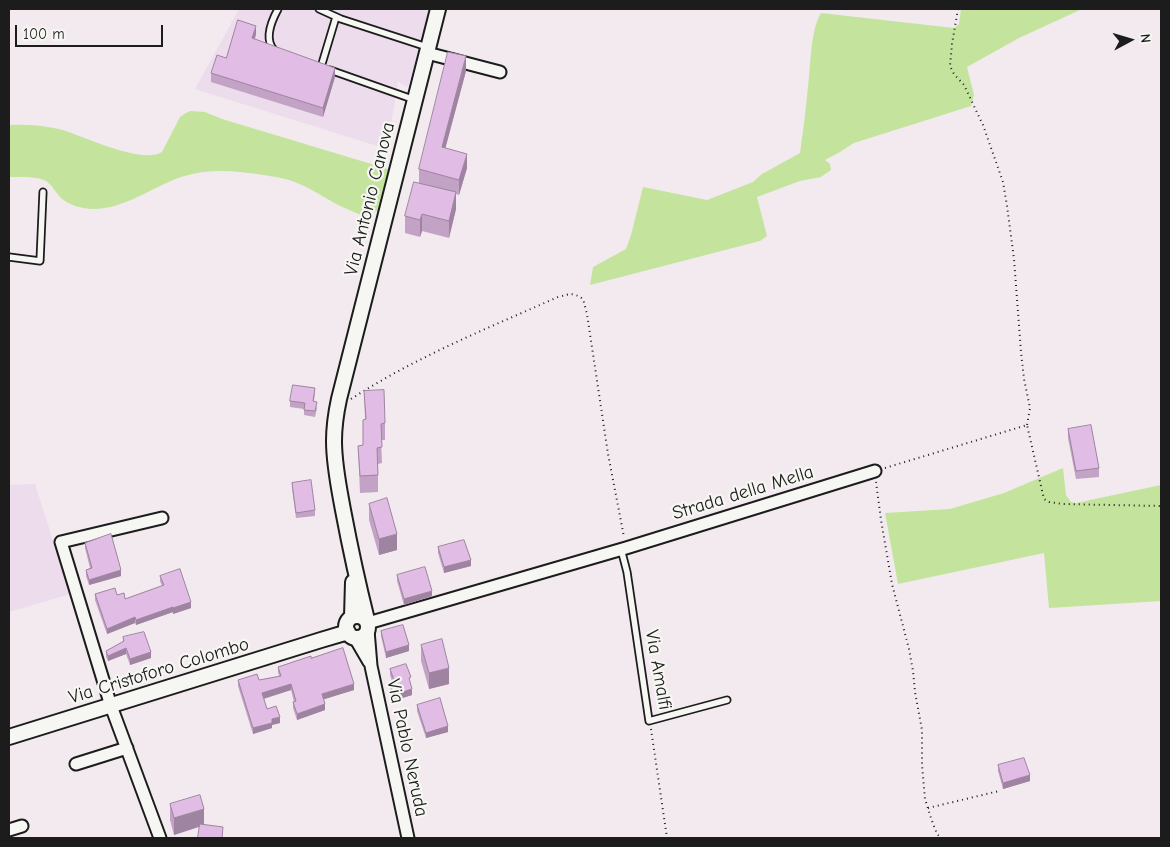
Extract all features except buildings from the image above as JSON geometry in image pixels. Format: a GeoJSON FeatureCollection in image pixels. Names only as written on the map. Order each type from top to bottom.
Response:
{"type":"FeatureCollection","features":[{"type":"Feature","properties":{"kind":"street","name":"Via Antonio Canova"},"geometry":{"type":"LineString","coordinates":[[353,564],[335,463],[334,442],[338,404],[438,9]]}},
{"type":"Feature","properties":{"kind":"street"},"geometry":{"type":"LineString","coordinates":[[428,50],[500,72]]}},
{"type":"Feature","properties":{"kind":"street","name":"Strada della Mella"},"geometry":{"type":"LineString","coordinates":[[623,548],[875,471]]}},
{"type":"Feature","properties":{"kind":"street"},"geometry":{"type":"LineString","coordinates":[[160,838],[111,706],[61,542],[162,518]]}},
{"type":"Feature","properties":{"kind":"street"},"geometry":{"type":"LineString","coordinates":[[368,624],[623,548]]}},
{"type":"Feature","properties":{"kind":"street"},"geometry":{"type":"LineString","coordinates":[[353,564],[368,624],[367,633],[361,638],[350,627],[353,564]]}},
{"type":"Feature","properties":{"kind":"street"},"geometry":{"type":"LineString","coordinates":[[350,627],[355,616],[362,616],[368,624]]}},
{"type":"Feature","properties":{"kind":"street","name":"Via Pablo Neruda"},"geometry":{"type":"LineString","coordinates":[[368,624],[371,666],[408,838]]}},
{"type":"Feature","properties":{"kind":"street","name":"Via Cristoforo Colombo"},"geometry":{"type":"LineString","coordinates":[[9,737],[321,640],[350,627]]}},
{"type":"Feature","properties":{"kind":"street","name":"Via Pablo Neruda"},"geometry":{"type":"LineString","coordinates":[[350,627],[371,666]]}},
{"type":"Feature","properties":{"kind":"street"},"geometry":{"type":"LineString","coordinates":[[76,764],[127,748]]}},
{"type":"Feature","properties":{"kind":"street"},"geometry":{"type":"LineString","coordinates":[[9,830],[22,826]]}},
{"type":"Feature","properties":{"kind":"lane"},"geometry":{"type":"LineString","coordinates":[[276,52],[272,47],[269,37],[274,16],[278,9]]}},
{"type":"Feature","properties":{"kind":"lane"},"geometry":{"type":"LineString","coordinates":[[319,9],[336,17],[428,50]]}},
{"type":"Feature","properties":{"kind":"lane"},"geometry":{"type":"LineString","coordinates":[[322,67],[336,17]]}},
{"type":"Feature","properties":{"kind":"lane"},"geometry":{"type":"LineString","coordinates":[[313,64],[415,100]]}},
{"type":"Feature","properties":{"kind":"lane"},"geometry":{"type":"LineString","coordinates":[[9,257],[40,261],[43,192]]}},
{"type":"Feature","properties":{"kind":"lane","name":"Via Amalfi"},"geometry":{"type":"LineString","coordinates":[[623,548],[650,721],[727,700]]}},
{"type":"Feature","properties":{"kind":"path"},"geometry":{"type":"LineString","coordinates":[[958,9],[950,66],[954,74],[964,85],[983,125],[1004,182],[1014,260],[1022,361],[1030,408],[1027,425],[1044,500],[1063,504],[1161,506]]}},
{"type":"Feature","properties":{"kind":"path"},"geometry":{"type":"LineString","coordinates":[[338,404],[428,355],[558,297],[572,294],[578,295],[583,299],[588,314],[623,548]]}},
{"type":"Feature","properties":{"kind":"path"},"geometry":{"type":"LineString","coordinates":[[940,838],[925,799],[922,730],[909,649],[890,574],[875,471],[1027,425]]}},
{"type":"Feature","properties":{"kind":"path"},"geometry":{"type":"LineString","coordinates":[[650,721],[668,838]]}},
{"type":"Feature","properties":{"kind":"path"},"geometry":{"type":"LineString","coordinates":[[928,808],[999,792]]}},
{"type":"Feature","properties":{"kind":"shaded area"},"geometry":{"type":"Polygon","coordinates":[[[239,9],[430,9],[408,87],[398,82],[387,149],[195,89],[239,9]]]}},
{"type":"Feature","properties":{"kind":"shaded area"},"geometry":{"type":"Polygon","coordinates":[[[35,484],[70,594],[9,612],[9,485],[35,484]]]}},
{"type":"Feature","properties":{"kind":"green space"},"geometry":{"type":"Polygon","coordinates":[[[961,9],[1082,9],[1019,38],[967,67],[974,95],[971,106],[854,143],[825,160],[830,164],[831,170],[821,177],[800,181],[757,197],[767,236],[760,241],[590,285],[593,267],[626,249],[643,187],[707,200],[753,182],[762,174],[800,153],[813,38],[817,20],[821,13],[954,28],[959,24],[961,9]]]}},
{"type":"Feature","properties":{"kind":"green space"},"geometry":{"type":"Polygon","coordinates":[[[190,111],[205,112],[222,119],[388,169],[390,175],[381,209],[365,216],[289,180],[222,171],[191,174],[170,181],[127,202],[105,208],[89,209],[68,203],[42,179],[9,177],[9,125],[34,125],[59,129],[111,148],[140,155],[152,155],[162,152],[180,117],[190,111]]]}},
{"type":"Feature","properties":{"kind":"green space"},"geometry":{"type":"Polygon","coordinates":[[[1063,468],[1066,495],[1071,502],[1076,503],[1161,485],[1161,601],[1049,608],[1044,553],[898,584],[885,513],[950,509],[1004,493],[1063,468]]]}}]}
